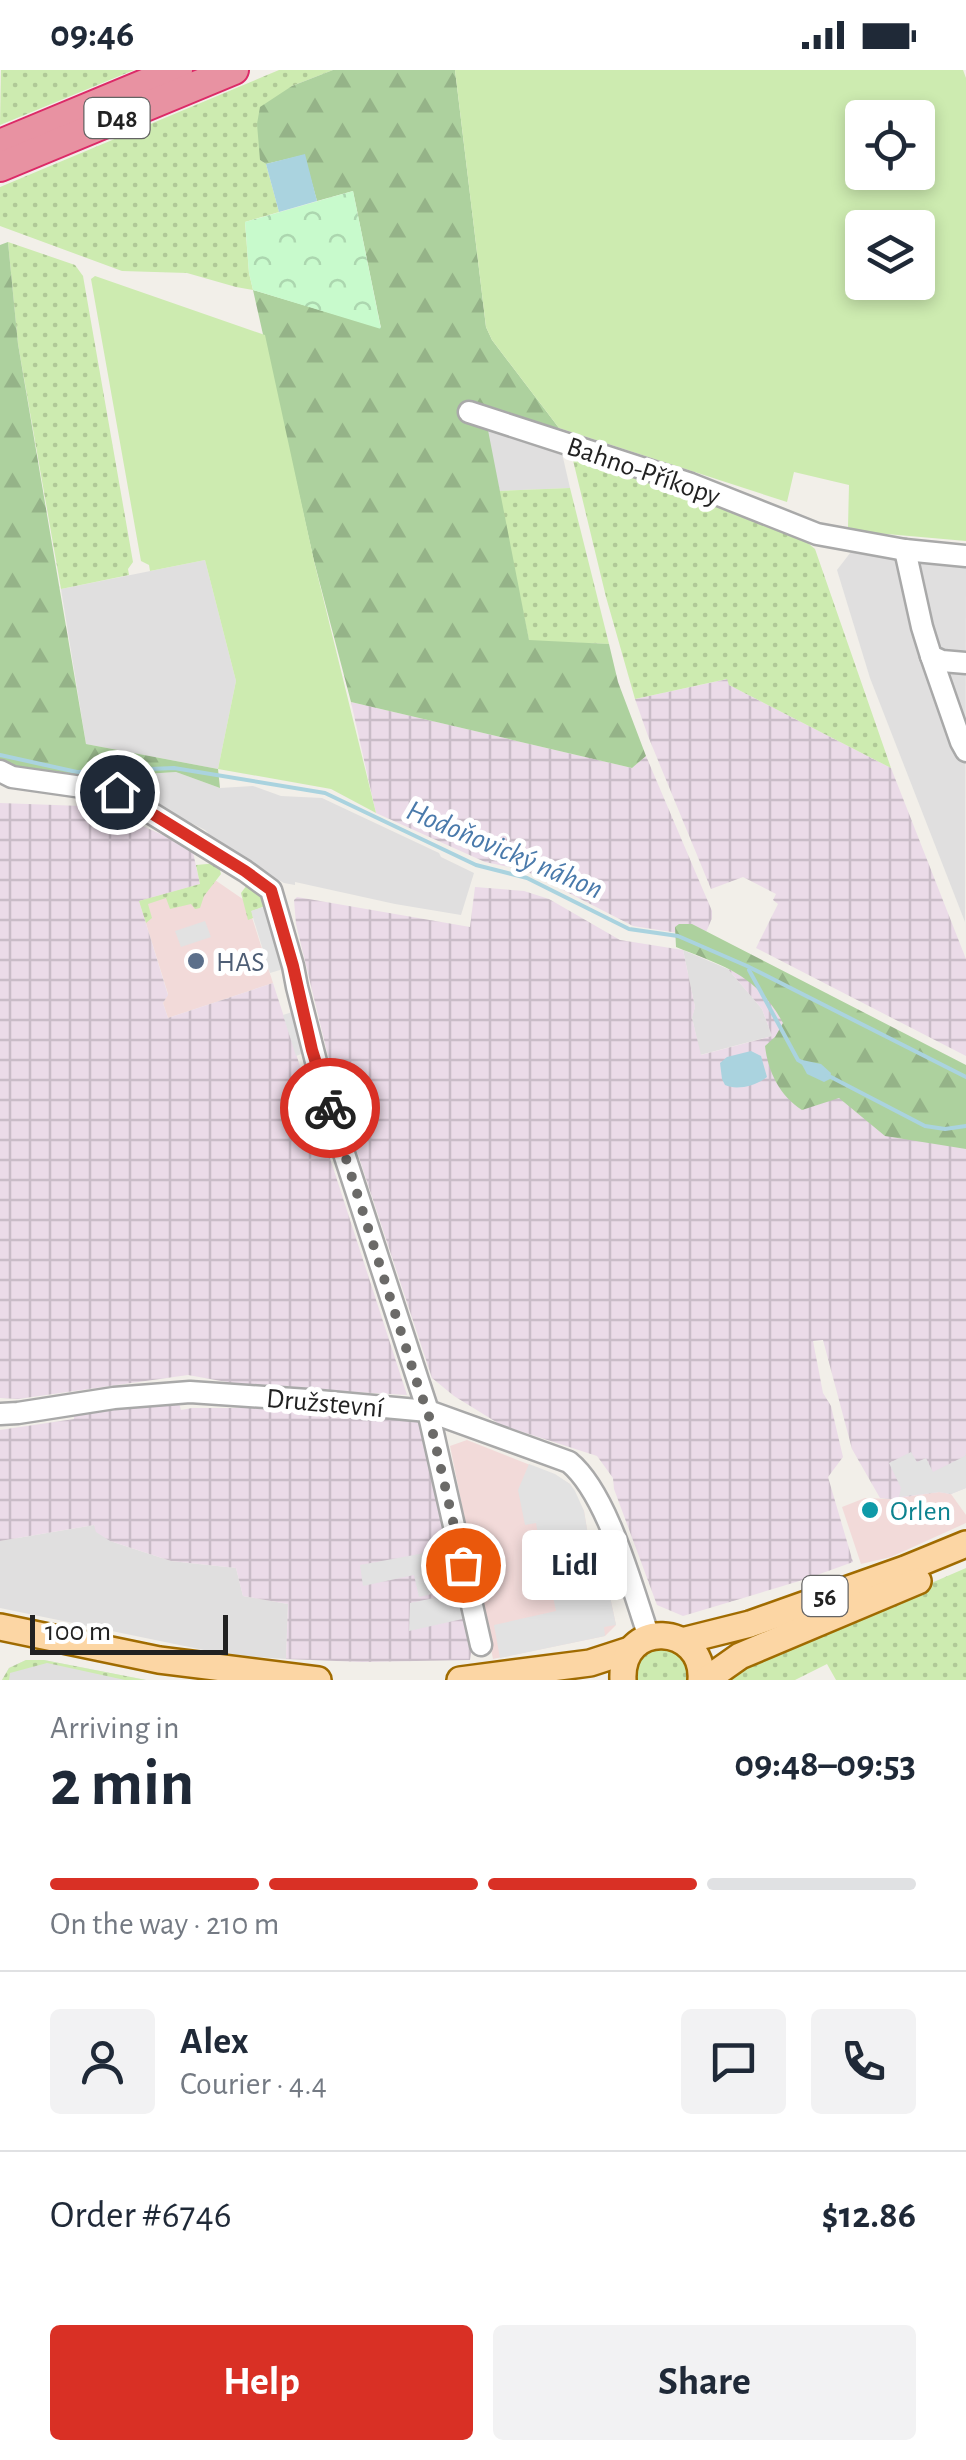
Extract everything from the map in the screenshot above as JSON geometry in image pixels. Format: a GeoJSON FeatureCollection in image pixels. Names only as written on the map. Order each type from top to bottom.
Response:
{"type":"FeatureCollection","features":[{"type":"Feature","properties":{"kind":"highway","name":"D48"},"geometry":{"type":"LineString","coordinates":[[0,144],[178,70]]}},
{"type":"Feature","properties":{"kind":"highway","name":"D48"},"geometry":{"type":"LineString","coordinates":[[0,167],[234,70]]}},
{"type":"Feature","properties":{"kind":"main road","name":"56"},"geometry":{"type":"LineString","coordinates":[[682,1642],[750,1624],[966,1544]]}},
{"type":"Feature","properties":{"kind":"main road","name":"56"},"geometry":{"type":"LineString","coordinates":[[460,1680],[590,1662],[666,1636],[694,1651],[704,1680],[740,1656],[966,1559]]}},
{"type":"Feature","properties":{"kind":"main road"},"geometry":{"type":"LineString","coordinates":[[1,1635],[90,1660],[200,1680]]}},
{"type":"Feature","properties":{"kind":"main road"},"geometry":{"type":"LineString","coordinates":[[1,1635],[318,1680]]}},
{"type":"Feature","properties":{"kind":"main road"},"geometry":{"type":"LineString","coordinates":[[623,1680],[624,1663],[639,1644]]}},
{"type":"Feature","properties":{"kind":"street","name":"Bahno-Příkopy"},"geometry":{"type":"LineString","coordinates":[[469,412],[691,484],[817,534],[966,556]]}},
{"type":"Feature","properties":{"kind":"street"},"geometry":{"type":"LineString","coordinates":[[905,550],[922,627],[966,752]]}},
{"type":"Feature","properties":{"kind":"street"},"geometry":{"type":"LineString","coordinates":[[932,656],[942,662],[966,663]]}},
{"type":"Feature","properties":{"kind":"street"},"geometry":{"type":"LineString","coordinates":[[0,772],[12,778],[117,792],[271,890],[323,1089],[428,1412],[481,1645]]}},
{"type":"Feature","properties":{"kind":"street","name":"Družstevní"},"geometry":{"type":"LineString","coordinates":[[0,1414],[190,1392],[428,1412],[568,1462],[601,1504],[639,1644]]}},
{"type":"Feature","properties":{"kind":"shaded area"},"geometry":{"type":"Polygon","coordinates":[[[486,424],[561,449],[570,488],[498,491],[486,424]]]}},
{"type":"Feature","properties":{"kind":"shaded area"},"geometry":{"type":"Polygon","coordinates":[[[854,548],[966,563],[965,922],[870,678],[837,570],[854,548]]]}},
{"type":"Feature","properties":{"kind":"shaded area"},"geometry":{"type":"Polygon","coordinates":[[[205,560],[236,681],[218,769],[86,744],[61,589],[205,560]]]}},
{"type":"Feature","properties":{"kind":"shaded area"},"geometry":{"type":"Polygon","coordinates":[[[728,679],[729,685],[891,768],[966,959],[966,1056],[756,948],[778,904],[773,900],[776,894],[743,877],[711,889],[635,699],[728,679]]]}},
{"type":"Feature","properties":{"kind":"shaded area"},"geometry":{"type":"Polygon","coordinates":[[[351,702],[632,768],[646,756],[712,911],[704,937],[633,926],[524,870],[485,862],[376,813],[351,702]]]}},
{"type":"Feature","properties":{"kind":"shaded area"},"geometry":{"type":"Polygon","coordinates":[[[176,772],[220,788],[253,786],[281,796],[322,798],[439,853],[474,873],[461,915],[284,883],[208,842],[205,830],[120,787],[130,775],[176,772]]]}},
{"type":"Feature","properties":{"kind":"shaded area"},"geometry":{"type":"Polygon","coordinates":[[[0,803],[82,806],[138,824],[192,848],[200,884],[139,901],[168,995],[163,1003],[168,1018],[273,983],[407,1395],[249,1386],[188,1375],[18,1399],[0,1398],[0,803]]]}},
{"type":"Feature","properties":{"kind":"shaded area"},"geometry":{"type":"Polygon","coordinates":[[[215,880],[247,902],[273,983],[168,1018],[163,1003],[168,994],[139,901],[215,880]]]}},
{"type":"Feature","properties":{"kind":"shaded area"},"geometry":{"type":"Polygon","coordinates":[[[475,887],[524,891],[549,899],[620,940],[683,950],[701,1055],[772,1036],[762,1009],[728,969],[966,1088],[966,1488],[951,1494],[880,1498],[852,1449],[823,1340],[813,1341],[823,1393],[831,1406],[843,1457],[828,1477],[853,1562],[683,1616],[657,1605],[613,1478],[597,1456],[501,1425],[432,1378],[335,1085],[296,924],[294,900],[297,897],[470,927],[475,887]]]}},
{"type":"Feature","properties":{"kind":"shaded area"},"geometry":{"type":"Polygon","coordinates":[[[275,903],[293,966],[270,973],[251,911],[275,903]]]}},
{"type":"Feature","properties":{"kind":"shaded area"},"geometry":{"type":"Polygon","coordinates":[[[205,921],[211,937],[181,947],[175,931],[205,921]]]}},
{"type":"Feature","properties":{"kind":"shaded area"},"geometry":{"type":"Polygon","coordinates":[[[683,950],[728,969],[762,1009],[772,1036],[700,1055],[683,950]]]}},
{"type":"Feature","properties":{"kind":"shaded area"},"geometry":{"type":"Polygon","coordinates":[[[302,1009],[312,1050],[296,1056],[283,1015],[302,1009]]]}},
{"type":"Feature","properties":{"kind":"shaded area"},"geometry":{"type":"Polygon","coordinates":[[[178,1399],[181,1410],[253,1408],[421,1420],[472,1646],[470,1660],[286,1659],[288,1604],[243,1596],[236,1568],[171,1561],[110,1541],[96,1532],[94,1525],[0,1541],[0,1430],[178,1399]]]}},
{"type":"Feature","properties":{"kind":"shaded area"},"geometry":{"type":"Polygon","coordinates":[[[467,1440],[570,1484],[584,1511],[589,1541],[598,1540],[616,1625],[605,1636],[493,1659],[450,1446],[467,1440]]]}},
{"type":"Feature","properties":{"kind":"shaded area"},"geometry":{"type":"Polygon","coordinates":[[[911,1452],[917,1462],[926,1458],[933,1472],[966,1453],[966,1488],[951,1494],[899,1497],[901,1488],[889,1463],[911,1452]]]}},
{"type":"Feature","properties":{"kind":"shaded area"},"geometry":{"type":"Polygon","coordinates":[[[529,1464],[555,1474],[575,1491],[584,1511],[589,1541],[598,1540],[616,1625],[604,1627],[605,1636],[500,1658],[494,1625],[556,1611],[536,1523],[525,1525],[518,1490],[529,1464]]]}},
{"type":"Feature","properties":{"kind":"shaded area"},"geometry":{"type":"Polygon","coordinates":[[[951,1494],[966,1515],[966,1523],[891,1557],[861,1564],[842,1507],[865,1498],[891,1499],[951,1494]]]}},
{"type":"Feature","properties":{"kind":"shaded area"},"geometry":{"type":"Polygon","coordinates":[[[94,1525],[110,1541],[171,1561],[236,1568],[243,1596],[288,1604],[286,1659],[228,1655],[0,1608],[0,1541],[94,1525]]]}},
{"type":"Feature","properties":{"kind":"shaded area"},"geometry":{"type":"Polygon","coordinates":[[[452,1548],[461,1587],[419,1597],[414,1575],[363,1586],[360,1565],[452,1548]]]}},
{"type":"Feature","properties":{"kind":"shaded area"},"geometry":{"type":"Polygon","coordinates":[[[462,1592],[467,1618],[409,1631],[410,1603],[462,1592]]]}},
{"type":"Feature","properties":{"kind":"shaded area"},"geometry":{"type":"Polygon","coordinates":[[[26,1660],[146,1680],[2,1680],[9,1668],[26,1660]]]}},
{"type":"Feature","properties":{"kind":"green space"},"geometry":{"type":"Polygon","coordinates":[[[1,70],[134,70],[0,125],[1,70]]]}},
{"type":"Feature","properties":{"kind":"green space"},"geometry":{"type":"Polygon","coordinates":[[[279,70],[333,70],[292,86],[260,160],[266,164],[279,212],[245,222],[253,290],[187,273],[122,271],[0,226],[0,187],[279,70]]]}},
{"type":"Feature","properties":{"kind":"green space"},"geometry":{"type":"Polygon","coordinates":[[[333,70],[455,70],[486,327],[559,428],[487,425],[529,640],[609,644],[618,682],[646,756],[632,768],[351,702],[314,561],[253,290],[381,328],[353,191],[317,201],[304,155],[266,164],[260,160],[260,107],[292,86],[333,70]]]}},
{"type":"Feature","properties":{"kind":"green space"},"geometry":{"type":"Polygon","coordinates":[[[455,70],[963,70],[966,541],[864,532],[848,527],[849,485],[794,472],[787,502],[559,428],[486,327],[455,70]]]}},
{"type":"Feature","properties":{"kind":"green space"},"geometry":{"type":"Polygon","coordinates":[[[353,191],[381,329],[253,290],[249,273],[245,222],[353,191]]]}},
{"type":"Feature","properties":{"kind":"green space"},"geometry":{"type":"Polygon","coordinates":[[[8,242],[75,265],[83,276],[133,562],[129,575],[61,589],[18,344],[8,242]]]}},
{"type":"Feature","properties":{"kind":"green space"},"geometry":{"type":"Polygon","coordinates":[[[8,242],[18,344],[86,744],[218,769],[220,788],[176,772],[130,775],[120,787],[0,766],[0,245],[8,242]]]}},
{"type":"Feature","properties":{"kind":"green space"},"geometry":{"type":"Polygon","coordinates":[[[95,276],[265,335],[314,561],[376,813],[331,789],[218,769],[236,681],[205,560],[150,571],[149,565],[141,561],[91,279],[95,276]]]}},
{"type":"Feature","properties":{"kind":"green space"},"geometry":{"type":"Polygon","coordinates":[[[571,452],[693,492],[796,533],[815,549],[891,768],[729,685],[727,679],[635,699],[571,452]]]}},
{"type":"Feature","properties":{"kind":"green space"},"geometry":{"type":"Polygon","coordinates":[[[570,488],[609,644],[529,641],[498,491],[570,488]]]}},
{"type":"Feature","properties":{"kind":"green space"},"geometry":{"type":"Polygon","coordinates":[[[218,863],[221,874],[200,908],[191,904],[170,909],[166,898],[148,904],[152,918],[146,923],[139,901],[200,884],[196,865],[218,863]]]}},
{"type":"Feature","properties":{"kind":"green space"},"geometry":{"type":"Polygon","coordinates":[[[247,885],[260,888],[268,905],[252,911],[253,918],[248,920],[241,893],[247,885]]]}},
{"type":"Feature","properties":{"kind":"green space"},"geometry":{"type":"Polygon","coordinates":[[[692,924],[966,1065],[966,1149],[885,1136],[839,1098],[802,1110],[794,1104],[776,1082],[767,1056],[765,1046],[783,1023],[773,1007],[738,974],[676,947],[675,927],[692,924]]]}},
{"type":"Feature","properties":{"kind":"green space"},"geometry":{"type":"Polygon","coordinates":[[[966,1568],[966,1680],[836,1680],[827,1664],[795,1680],[717,1680],[728,1671],[966,1568]]]}},
{"type":"Feature","properties":{"kind":"green space"},"geometry":{"type":"Polygon","coordinates":[[[672,1647],[688,1662],[690,1680],[635,1680],[634,1671],[645,1651],[672,1647]]]}},
{"type":"Feature","properties":{"kind":"green space"},"geometry":{"type":"Polygon","coordinates":[[[26,1660],[44,1660],[146,1680],[125,1680],[47,1663],[10,1673],[9,1680],[2,1680],[9,1668],[26,1660]]]}},
{"type":"Feature","properties":{"kind":"water"},"geometry":{"type":"Polygon","coordinates":[[[305,154],[317,201],[279,212],[266,164],[305,154]]]}},
{"type":"Feature","properties":{"kind":"water"},"geometry":{"type":"Polygon","coordinates":[[[751,1051],[761,1056],[767,1077],[747,1086],[725,1085],[720,1063],[727,1057],[751,1051]]]}},
{"type":"Feature","properties":{"kind":"water"},"geometry":{"type":"Polygon","coordinates":[[[802,1060],[821,1064],[831,1073],[830,1079],[824,1082],[807,1074],[802,1060]]]}},
{"type":"Feature","properties":{"kind":"waterway","name":"Hodoňovický náhon"},"geometry":{"type":"LineString","coordinates":[[0,755],[77,772],[174,768],[325,793],[476,865],[527,878],[629,929],[678,936],[747,966],[966,1077]]}},
{"type":"Feature","properties":{"kind":"waterway"},"geometry":{"type":"LineString","coordinates":[[749,970],[798,1060],[805,1064]]}},
{"type":"Feature","properties":{"kind":"waterway"},"geometry":{"type":"LineString","coordinates":[[827,1075],[925,1126],[966,1126]]}},
{"type":"Feature","properties":{"kind":"way so far"},"geometry":{"type":"LineString","coordinates":[[330,1108],[428,1412],[463,1565]]}},
{"type":"Feature","properties":{"kind":"place","name":"HAS"},"geometry":{"type":"Point","coordinates":[196,961]}},
{"type":"Feature","properties":{"kind":"place","name":"Orlen"},"geometry":{"type":"Point","coordinates":[870,1510]}},
{"type":"Feature","properties":{"kind":"place","name":"Lidl"},"geometry":{"type":"Point","coordinates":[463,1565]}},
{"type":"Feature","properties":{"kind":"route"},"geometry":{"type":"LineString","coordinates":[[117,792],[271,890],[330,1108]]}}]}
